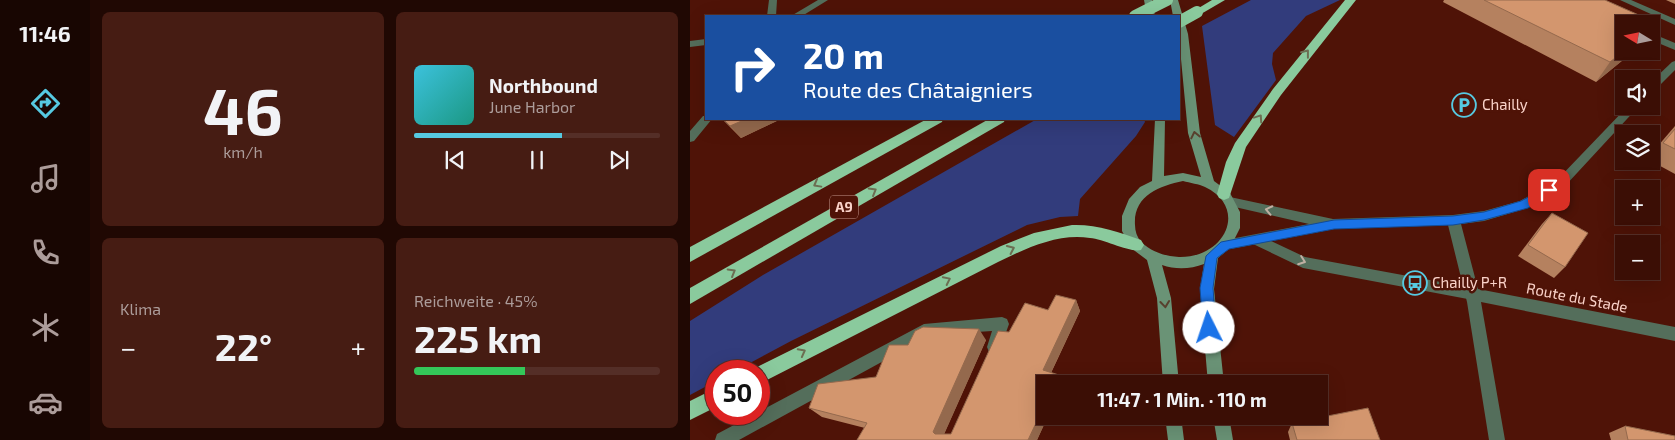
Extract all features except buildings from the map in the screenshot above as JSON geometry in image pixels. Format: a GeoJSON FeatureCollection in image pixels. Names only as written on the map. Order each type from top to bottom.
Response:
{"type":"FeatureCollection","features":[{"type":"Feature","properties":{"kind":"highway"},"geometry":{"type":"LineString","coordinates":[[1137,15],[1168,0]]}},
{"type":"Feature","properties":{"kind":"highway"},"geometry":{"type":"LineString","coordinates":[[1180,19],[1220,0]]}},
{"type":"Feature","properties":{"kind":"highway"},"geometry":{"type":"LineString","coordinates":[[1227,198],[1233,162],[1240,146],[1277,92],[1351,0]]}},
{"type":"Feature","properties":{"kind":"highway","name":"A9"},"geometry":{"type":"LineString","coordinates":[[690,254],[935,120]]}},
{"type":"Feature","properties":{"kind":"highway","name":"A9"},"geometry":{"type":"LineString","coordinates":[[690,297],[997,120]]}},
{"type":"Feature","properties":{"kind":"highway"},"geometry":{"type":"LineString","coordinates":[[770,369],[853,326],[1030,241],[1076,230],[1110,236],[1136,245]]}},
{"type":"Feature","properties":{"kind":"highway"},"geometry":{"type":"LineString","coordinates":[[690,411],[705,403]]}},
{"type":"Feature","properties":{"kind":"main road"},"geometry":{"type":"LineString","coordinates":[[1148,0],[1151,15]]}},
{"type":"Feature","properties":{"kind":"main road"},"geometry":{"type":"LineString","coordinates":[[1174,0],[1178,15]]}},
{"type":"Feature","properties":{"kind":"main road"},"geometry":{"type":"LineString","coordinates":[[1180,23],[1183,34],[1194,133],[1208,182]]}},
{"type":"Feature","properties":{"kind":"main road"},"geometry":{"type":"LineString","coordinates":[[1158,181],[1160,120]]}},
{"type":"Feature","properties":{"kind":"main road"},"geometry":{"type":"LineString","coordinates":[[1183,177],[1208,182],[1227,198],[1234,212],[1235,223],[1232,235],[1226,245],[1212,256],[1198,261],[1168,262],[1153,257],[1136,245],[1130,235],[1127,224],[1131,203],[1138,194],[1158,181],[1183,177]]}},
{"type":"Feature","properties":{"kind":"main road"},"geometry":{"type":"LineString","coordinates":[[1212,256],[1207,288],[1210,347],[1215,375]]}},
{"type":"Feature","properties":{"kind":"main road"},"geometry":{"type":"LineString","coordinates":[[1153,257],[1164,298],[1170,375]]}},
{"type":"Feature","properties":{"kind":"main road"},"geometry":{"type":"LineString","coordinates":[[1174,425],[1176,440]]}},
{"type":"Feature","properties":{"kind":"main road"},"geometry":{"type":"LineString","coordinates":[[1222,425],[1225,440]]}},
{"type":"Feature","properties":{"kind":"street"},"geometry":{"type":"LineString","coordinates":[[772,15],[773,0]]}},
{"type":"Feature","properties":{"kind":"street"},"geometry":{"type":"LineString","coordinates":[[798,15],[824,0]]}},
{"type":"Feature","properties":{"kind":"street"},"geometry":{"type":"LineString","coordinates":[[1624,0],[1675,22]]}},
{"type":"Feature","properties":{"kind":"street"},"geometry":{"type":"LineString","coordinates":[[1660,40],[1675,47]]}},
{"type":"Feature","properties":{"kind":"street"},"geometry":{"type":"LineString","coordinates":[[690,44],[705,42]]}},
{"type":"Feature","properties":{"kind":"street"},"geometry":{"type":"LineString","coordinates":[[1660,79],[1675,64]]}},
{"type":"Feature","properties":{"kind":"street"},"geometry":{"type":"LineString","coordinates":[[1226,245],[1334,224],[1453,220],[1484,216],[1524,205],[1561,183],[1625,115]]}},
{"type":"Feature","properties":{"kind":"street"},"geometry":{"type":"LineString","coordinates":[[690,138],[706,120]]}},
{"type":"Feature","properties":{"kind":"street"},"geometry":{"type":"LineString","coordinates":[[1227,198],[1334,224]]}},
{"type":"Feature","properties":{"kind":"street"},"geometry":{"type":"LineString","coordinates":[[1453,220],[1473,294],[1497,440]]}},
{"type":"Feature","properties":{"kind":"street","name":"Route du Stade"},"geometry":{"type":"LineString","coordinates":[[1258,240],[1303,262],[1675,334]]}},
{"type":"Feature","properties":{"kind":"street"},"geometry":{"type":"LineString","coordinates":[[722,440],[929,329],[1002,324],[988,361]]}},
{"type":"Feature","properties":{"kind":"shaded area"},"geometry":{"type":"Polygon","coordinates":[[[1251,0],[1340,0],[1306,16],[1273,53],[1272,64],[1276,80],[1234,137],[1215,125],[1202,26],[1251,0]]]}},
{"type":"Feature","properties":{"kind":"shaded area"},"geometry":{"type":"Polygon","coordinates":[[[1035,120],[1144,120],[1145,122],[1136,136],[1080,199],[1078,216],[1060,217],[1027,225],[756,360],[705,360],[705,387],[690,395],[690,321],[763,275],[1035,120]]]}},
{"type":"Feature","properties":{"kind":"place","name":"Chailly"},"geometry":{"type":"Point","coordinates":[1464,105]}},
{"type":"Feature","properties":{"kind":"place","name":"Chailly P+R"},"geometry":{"type":"Point","coordinates":[1415,283]}},
{"type":"Feature","properties":{"kind":"route"},"geometry":{"type":"LineString","coordinates":[[1209,328],[1207,288],[1212,256],[1226,245],[1334,224],[1453,220],[1484,216],[1524,205],[1549,190]]}}]}
